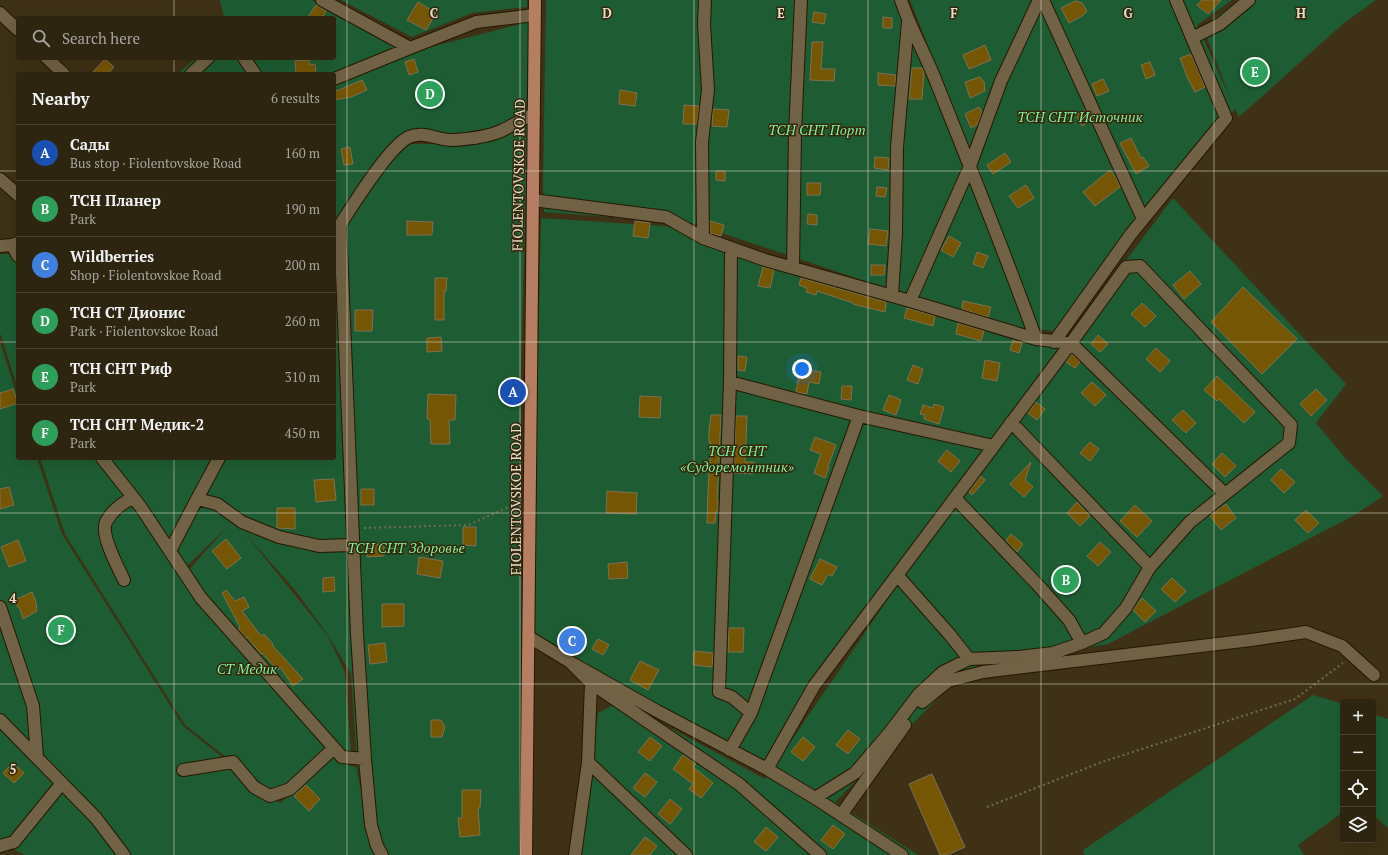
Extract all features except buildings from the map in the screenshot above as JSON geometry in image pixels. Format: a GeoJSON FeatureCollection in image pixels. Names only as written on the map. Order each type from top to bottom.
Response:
{"type":"FeatureCollection","features":[{"type":"Feature","properties":{"kind":"main road","name":"FIOLENTOVSKOE ROAD"},"geometry":{"type":"LineString","coordinates":[[526,855],[535,0]]}},
{"type":"Feature","properties":{"kind":"street"},"geometry":{"type":"LineString","coordinates":[[322,0],[410,48]]}},
{"type":"Feature","properties":{"kind":"street"},"geometry":{"type":"LineString","coordinates":[[703,238],[702,142],[708,90],[704,24],[705,0]]}},
{"type":"Feature","properties":{"kind":"street"},"geometry":{"type":"LineString","coordinates":[[793,268],[795,133],[801,0]]}},
{"type":"Feature","properties":{"kind":"street"},"geometry":{"type":"LineString","coordinates":[[901,0],[908,21],[936,80],[1015,281],[1036,339]]}},
{"type":"Feature","properties":{"kind":"street"},"geometry":{"type":"LineString","coordinates":[[910,301],[970,166],[1001,81],[1039,0]]}},
{"type":"Feature","properties":{"kind":"street"},"geometry":{"type":"LineString","coordinates":[[1043,0],[1143,219]]}},
{"type":"Feature","properties":{"kind":"street"},"geometry":{"type":"LineString","coordinates":[[1054,342],[1131,234],[1226,118],[1176,0]]}},
{"type":"Feature","properties":{"kind":"street"},"geometry":{"type":"LineString","coordinates":[[1192,38],[1220,24],[1249,0]]}},
{"type":"Feature","properties":{"kind":"street"},"geometry":{"type":"LineString","coordinates":[[0,13],[16,28]]}},
{"type":"Feature","properties":{"kind":"street"},"geometry":{"type":"LineString","coordinates":[[336,78],[476,22],[535,15]]}},
{"type":"Feature","properties":{"kind":"street"},"geometry":{"type":"LineString","coordinates":[[892,296],[896,233],[897,147],[908,21]]}},
{"type":"Feature","properties":{"kind":"street"},"geometry":{"type":"LineString","coordinates":[[49,60],[62,72]]}},
{"type":"Feature","properties":{"kind":"street"},"geometry":{"type":"LineString","coordinates":[[193,72],[206,60]]}},
{"type":"Feature","properties":{"kind":"street"},"geometry":{"type":"LineString","coordinates":[[245,60],[254,72]]}},
{"type":"Feature","properties":{"kind":"street"},"geometry":{"type":"LineString","coordinates":[[382,855],[377,846],[371,825],[365,760],[337,226],[375,172],[398,144],[409,137],[422,134],[452,140],[484,136],[501,131],[534,114]]}},
{"type":"Feature","properties":{"kind":"street"},"geometry":{"type":"LineString","coordinates":[[0,179],[16,193]]}},
{"type":"Feature","properties":{"kind":"street"},"geometry":{"type":"LineString","coordinates":[[533,200],[666,217],[703,238],[765,260],[910,301],[1036,339],[1071,343],[1225,494]]}},
{"type":"Feature","properties":{"kind":"street"},"geometry":{"type":"LineString","coordinates":[[0,246],[15,244]]}},
{"type":"Feature","properties":{"kind":"street"},"geometry":{"type":"LineString","coordinates":[[731,248],[730,382],[719,692],[732,697],[751,713]]}},
{"type":"Feature","properties":{"kind":"street"},"geometry":{"type":"LineString","coordinates":[[767,769],[814,686],[1071,343],[1126,267],[1140,266],[1291,426],[1289,444],[1190,522],[1150,567],[1126,608],[1104,633],[1082,643],[1053,653],[1019,657],[969,659],[943,672],[919,694],[890,732],[855,772],[815,798]]}},
{"type":"Feature","properties":{"kind":"street"},"geometry":{"type":"LineString","coordinates":[[730,382],[859,416],[994,446]]}},
{"type":"Feature","properties":{"kind":"street"},"geometry":{"type":"LineString","coordinates":[[730,750],[751,713],[859,416]]}},
{"type":"Feature","properties":{"kind":"street"},"geometry":{"type":"LineString","coordinates":[[1011,422],[1150,567]]}},
{"type":"Feature","properties":{"kind":"street"},"geometry":{"type":"LineString","coordinates":[[104,460],[133,497],[202,598],[342,757],[365,760]]}},
{"type":"Feature","properties":{"kind":"street"},"geometry":{"type":"LineString","coordinates":[[170,551],[218,460]]}},
{"type":"Feature","properties":{"kind":"street"},"geometry":{"type":"LineString","coordinates":[[124,580],[106,540],[105,524],[116,508],[133,497]]}},
{"type":"Feature","properties":{"kind":"street"},"geometry":{"type":"LineString","coordinates":[[955,498],[1070,620],[1082,643]]}},
{"type":"Feature","properties":{"kind":"street"},"geometry":{"type":"LineString","coordinates":[[197,499],[217,504],[242,522],[279,538],[319,546],[353,545]]}},
{"type":"Feature","properties":{"kind":"street"},"geometry":{"type":"LineString","coordinates":[[897,575],[969,659]]}},
{"type":"Feature","properties":{"kind":"street"},"geometry":{"type":"LineString","coordinates":[[0,607],[33,706],[37,757]]}},
{"type":"Feature","properties":{"kind":"street"},"geometry":{"type":"LineString","coordinates":[[841,815],[923,699],[948,681],[983,672],[1306,632],[1342,646],[1374,675]]}},
{"type":"Feature","properties":{"kind":"street"},"geometry":{"type":"LineString","coordinates":[[529,637],[570,662],[767,769],[815,798],[902,855]]}},
{"type":"Feature","properties":{"kind":"street"},"geometry":{"type":"LineString","coordinates":[[570,662],[591,683],[739,784],[820,855]]}},
{"type":"Feature","properties":{"kind":"street"},"geometry":{"type":"LineString","coordinates":[[575,855],[588,762],[591,683]]}},
{"type":"Feature","properties":{"kind":"street"},"geometry":{"type":"LineString","coordinates":[[0,720],[96,818],[124,855]]}},
{"type":"Feature","properties":{"kind":"street"},"geometry":{"type":"LineString","coordinates":[[183,770],[233,762],[254,787],[270,796],[290,789],[334,748]]}},
{"type":"Feature","properties":{"kind":"street"},"geometry":{"type":"LineString","coordinates":[[588,762],[686,855]]}},
{"type":"Feature","properties":{"kind":"street"},"geometry":{"type":"LineString","coordinates":[[0,846],[14,842],[62,783]]}},
{"type":"Feature","properties":{"kind":"path"},"geometry":{"type":"LineString","coordinates":[[352,529],[468,525],[511,506],[530,503]]}},
{"type":"Feature","properties":{"kind":"path"},"geometry":{"type":"LineString","coordinates":[[987,807],[1102,762],[1295,699],[1353,656]]}},
{"type":"Feature","properties":{"kind":"green space"},"geometry":{"type":"Polygon","coordinates":[[[220,0],[311,0],[415,51],[529,22],[526,113],[489,134],[400,135],[336,219],[336,72],[179,72],[194,60],[336,60],[336,16],[224,16],[220,0]]]}},
{"type":"Feature","properties":{"kind":"green space"},"geometry":{"type":"Polygon","coordinates":[[[341,0],[527,0],[527,7],[472,13],[412,37],[341,0]]]}},
{"type":"Feature","properties":{"kind":"green space","name":"ТСН СНТ Порт"},"geometry":{"type":"Polygon","coordinates":[[[546,0],[905,0],[1031,334],[883,287],[692,223],[544,212],[543,184],[546,0]]]}},
{"type":"Feature","properties":{"kind":"green space","name":"ТСН СНТ Источник"},"geometry":{"type":"Polygon","coordinates":[[[910,0],[1232,0],[1197,25],[1231,100],[1203,27],[1238,0],[1376,0],[1344,23],[1239,117],[1235,109],[1053,331],[1039,329],[910,0]]]}},
{"type":"Feature","properties":{"kind":"green space"},"geometry":{"type":"Polygon","coordinates":[[[528,118],[521,369],[521,855],[24,855],[0,841],[0,342],[16,392],[16,460],[38,460],[62,534],[183,726],[280,803],[310,779],[280,799],[185,725],[65,534],[41,460],[103,460],[187,572],[228,526],[186,567],[109,460],[336,460],[336,230],[388,165],[410,144],[449,144],[528,118]],[[243,531],[328,636],[345,673],[351,751],[335,762],[356,767],[368,823],[357,763],[351,674],[328,635],[296,591],[243,531]]]}},
{"type":"Feature","properties":{"kind":"green space","name":"ТСН СНТ «Судоремонтник»"},"geometry":{"type":"Polygon","coordinates":[[[1173,198],[1346,384],[1316,423],[1347,460],[1383,496],[1353,516],[1108,644],[967,669],[835,802],[918,855],[581,855],[598,713],[620,701],[765,779],[1056,353],[762,773],[534,648],[541,218],[666,226],[1060,348],[1173,198]]]}},
{"type":"Feature","properties":{"kind":"green space"},"geometry":{"type":"Polygon","coordinates":[[[0,254],[16,254],[16,383],[0,333],[0,254]]]}},
{"type":"Feature","properties":{"kind":"green space"},"geometry":{"type":"Polygon","coordinates":[[[1313,695],[1340,703],[1340,814],[1298,845],[1304,855],[1084,855],[1083,850],[1313,695]]]}},
{"type":"Feature","properties":{"kind":"green space"},"geometry":{"type":"Polygon","coordinates":[[[1376,715],[1388,719],[1388,828],[1376,818],[1376,715]]]}},
{"type":"Feature","properties":{"kind":"place","name":"ТСН СНТ Риф"},"geometry":{"type":"Point","coordinates":[1255,72]}},
{"type":"Feature","properties":{"kind":"place","name":"ТСН СТ Дионис"},"geometry":{"type":"Point","coordinates":[430,94]}},
{"type":"Feature","properties":{"kind":"place","name":"Сады"},"geometry":{"type":"Point","coordinates":[513,392]}},
{"type":"Feature","properties":{"kind":"place","name":"ТСН Планер"},"geometry":{"type":"Point","coordinates":[1066,580]}},
{"type":"Feature","properties":{"kind":"place","name":"ТСН СНТ Медик-2"},"geometry":{"type":"Point","coordinates":[61,630]}},
{"type":"Feature","properties":{"kind":"place","name":"Wildberries"},"geometry":{"type":"Point","coordinates":[572,641]}},
{"type":"Feature","properties":{"kind":"park label","name":"ТСН СНТ Здоровье"},"geometry":{"type":"Point","coordinates":[406,547]}},
{"type":"Feature","properties":{"kind":"park label","name":"СТ Медик"},"geometry":{"type":"Point","coordinates":[247,668]}}]}
